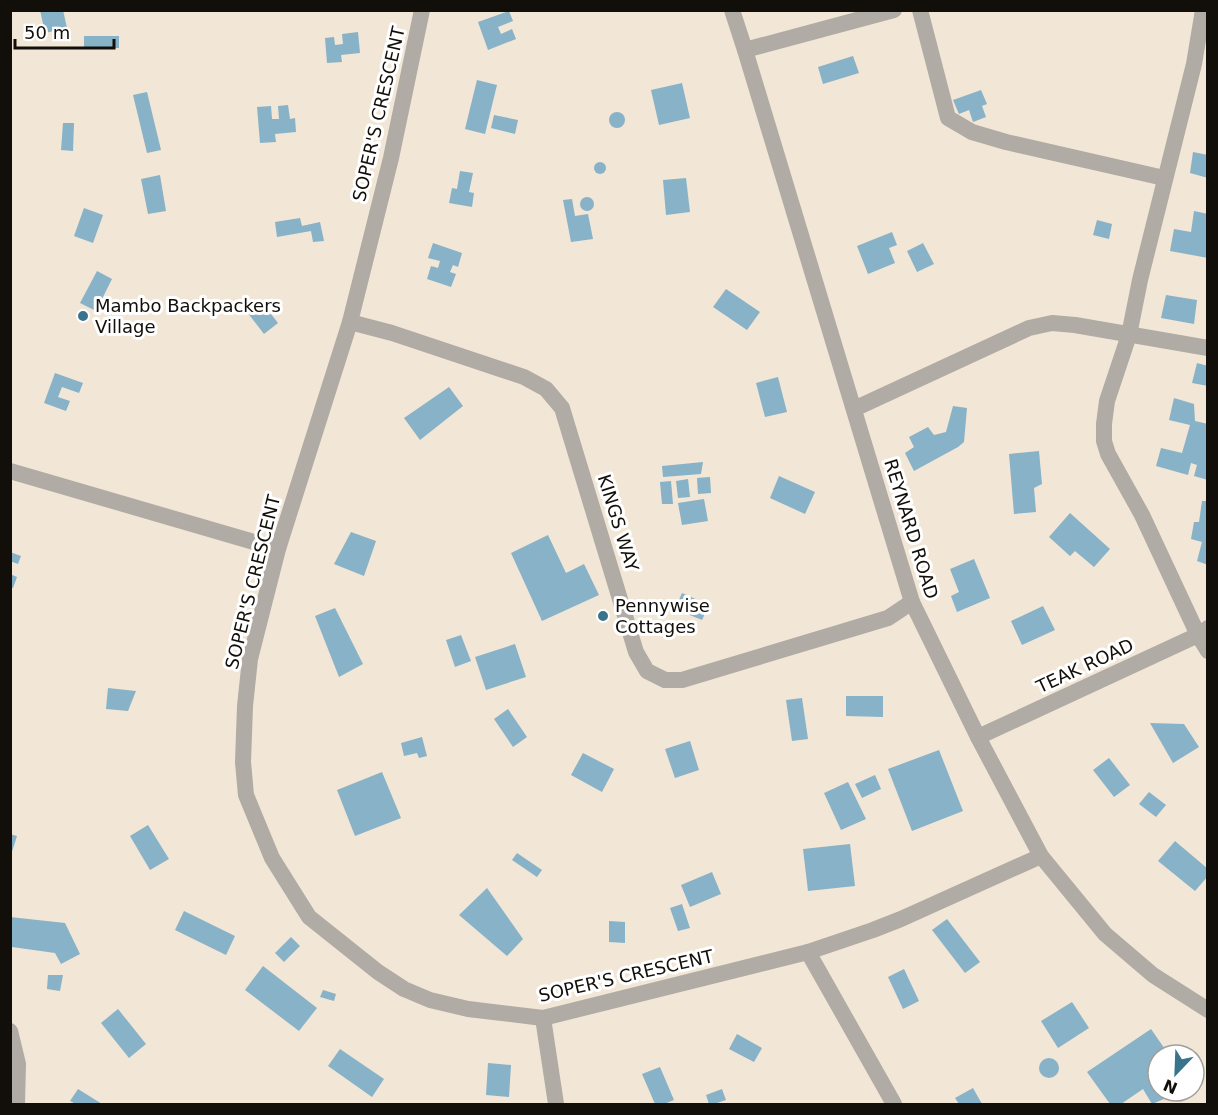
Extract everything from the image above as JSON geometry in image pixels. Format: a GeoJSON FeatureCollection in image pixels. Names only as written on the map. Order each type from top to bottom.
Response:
{"type":"FeatureCollection","features":[{"type":"Feature","properties":{"kind":"street","name":"SOPER'S CRESCENT"},"geometry":{"type":"LineString","coordinates":[[422,10],[391,158],[350,322],[278,549],[250,659],[245,706],[243,762],[246,795],[272,858],[309,917],[378,972],[404,989],[430,1000],[468,1009],[543,1018],[808,952],[892,922],[1041,856]]}},
{"type":"Feature","properties":{"kind":"street","name":"REYNARD ROAD"},"geometry":{"type":"LineString","coordinates":[[732,10],[912,602],[978,737],[1041,856],[1105,934],[1153,975],[1208,1010]]}},
{"type":"Feature","properties":{"kind":"street"},"geometry":{"type":"LineString","coordinates":[[745,50],[894,10]]}},
{"type":"Feature","properties":{"kind":"street"},"geometry":{"type":"LineString","coordinates":[[920,10],[948,118],[972,132],[1006,142],[1164,178]]}},
{"type":"Feature","properties":{"kind":"street"},"geometry":{"type":"LineString","coordinates":[[1205,13],[1164,178],[1129,335],[1107,401],[1104,441],[1108,454],[1143,515],[1203,632],[1208,651]]}},
{"type":"Feature","properties":{"kind":"street","name":"KINGS WAY"},"geometry":{"type":"LineString","coordinates":[[350,322],[392,333],[524,377],[546,389],[562,408],[636,652],[647,671],[665,680],[681,680],[888,618],[912,602]]}},
{"type":"Feature","properties":{"kind":"street"},"geometry":{"type":"LineString","coordinates":[[854,409],[1029,328],[1052,323],[1076,325],[1208,348]]}},
{"type":"Feature","properties":{"kind":"street"},"geometry":{"type":"LineString","coordinates":[[10,471],[278,549]]}},
{"type":"Feature","properties":{"kind":"street","name":"TEAK ROAD"},"geometry":{"type":"LineString","coordinates":[[978,737],[1203,632]]}},
{"type":"Feature","properties":{"kind":"street"},"geometry":{"type":"LineString","coordinates":[[808,952],[894,1104]]}},
{"type":"Feature","properties":{"kind":"street"},"geometry":{"type":"LineString","coordinates":[[543,1018],[556,1104]]}},
{"type":"Feature","properties":{"kind":"street"},"geometry":{"type":"LineString","coordinates":[[10,1031],[18,1064],[17,1104]]}},
{"type":"Feature","properties":{"kind":"building"},"geometry":{"type":"Polygon","coordinates":[[[40,10],[63,10],[67,28],[45,33],[40,10]]]}},
{"type":"Feature","properties":{"kind":"building"},"geometry":{"type":"Polygon","coordinates":[[[509,11],[513,21],[498,27],[501,34],[512,29],[516,39],[488,50],[478,22],[509,11]]]}},
{"type":"Feature","properties":{"kind":"building"},"geometry":{"type":"Polygon","coordinates":[[[358,32],[360,53],[341,55],[342,62],[327,63],[325,38],[334,37],[335,45],[343,44],[342,34],[358,32]]]}},
{"type":"Feature","properties":{"kind":"building"},"geometry":{"type":"Polygon","coordinates":[[[84,36],[119,36],[119,48],[84,49],[84,36]]]}},
{"type":"Feature","properties":{"kind":"building"},"geometry":{"type":"Polygon","coordinates":[[[853,56],[859,73],[823,84],[818,67],[853,56]]]}},
{"type":"Feature","properties":{"kind":"building"},"geometry":{"type":"Polygon","coordinates":[[[477,80],[497,85],[485,134],[465,129],[477,80]]]}},
{"type":"Feature","properties":{"kind":"building"},"geometry":{"type":"Polygon","coordinates":[[[682,83],[690,118],[659,125],[651,90],[682,83]]]}},
{"type":"Feature","properties":{"kind":"building"},"geometry":{"type":"Polygon","coordinates":[[[981,90],[987,104],[982,106],[986,117],[973,122],[969,110],[959,114],[953,100],[981,90]]]}},
{"type":"Feature","properties":{"kind":"building"},"geometry":{"type":"Polygon","coordinates":[[[147,92],[161,150],[147,153],[133,95],[147,92]]]}},
{"type":"Feature","properties":{"kind":"building"},"geometry":{"type":"Polygon","coordinates":[[[288,105],[290,119],[295,118],[296,132],[275,134],[276,142],[260,143],[257,107],[271,106],[272,119],[279,119],[278,106],[288,105]]]}},
{"type":"Feature","properties":{"kind":"building"},"geometry":{"type":"Polygon","coordinates":[[[617,112],[623,114],[625,120],[623,126],[617,128],[611,126],[609,120],[611,114],[617,112]]]}},
{"type":"Feature","properties":{"kind":"building"},"geometry":{"type":"Polygon","coordinates":[[[494,115],[518,120],[515,134],[491,128],[494,115]]]}},
{"type":"Feature","properties":{"kind":"building"},"geometry":{"type":"Polygon","coordinates":[[[63,123],[74,123],[73,151],[61,150],[63,123]]]}},
{"type":"Feature","properties":{"kind":"building"},"geometry":{"type":"Polygon","coordinates":[[[1193,152],[1208,155],[1208,178],[1190,173],[1193,152]]]}},
{"type":"Feature","properties":{"kind":"building"},"geometry":{"type":"Polygon","coordinates":[[[602,162],[606,168],[602,174],[598,174],[594,166],[602,162]]]}},
{"type":"Feature","properties":{"kind":"building"},"geometry":{"type":"Polygon","coordinates":[[[460,171],[473,173],[469,192],[474,193],[472,207],[449,203],[452,188],[457,189],[460,171]]]}},
{"type":"Feature","properties":{"kind":"building"},"geometry":{"type":"Polygon","coordinates":[[[160,175],[166,211],[148,214],[141,179],[160,175]]]}},
{"type":"Feature","properties":{"kind":"building"},"geometry":{"type":"Polygon","coordinates":[[[686,178],[690,212],[666,215],[663,180],[686,178]]]}},
{"type":"Feature","properties":{"kind":"building"},"geometry":{"type":"Polygon","coordinates":[[[584,197],[590,197],[594,204],[590,211],[584,211],[580,207],[580,201],[584,197]]]}},
{"type":"Feature","properties":{"kind":"building"},"geometry":{"type":"Polygon","coordinates":[[[572,199],[575,216],[588,214],[593,239],[571,242],[563,200],[572,199]]]}},
{"type":"Feature","properties":{"kind":"building"},"geometry":{"type":"Polygon","coordinates":[[[84,208],[103,215],[93,243],[74,236],[84,208]]]}},
{"type":"Feature","properties":{"kind":"building"},"geometry":{"type":"Polygon","coordinates":[[[1194,211],[1208,214],[1208,258],[1170,251],[1174,229],[1191,232],[1194,211]]]}},
{"type":"Feature","properties":{"kind":"building"},"geometry":{"type":"Polygon","coordinates":[[[300,218],[302,226],[320,222],[324,241],[313,242],[311,231],[277,237],[275,222],[300,218]]]}},
{"type":"Feature","properties":{"kind":"building"},"geometry":{"type":"Polygon","coordinates":[[[1097,220],[1112,224],[1109,239],[1093,235],[1097,220]]]}},
{"type":"Feature","properties":{"kind":"building"},"geometry":{"type":"Polygon","coordinates":[[[892,232],[897,245],[889,248],[895,263],[868,274],[857,246],[892,232]]]}},
{"type":"Feature","properties":{"kind":"building"},"geometry":{"type":"Polygon","coordinates":[[[433,243],[462,253],[458,267],[453,265],[450,272],[456,274],[451,287],[427,279],[431,266],[438,268],[440,261],[428,258],[433,243]]]}},
{"type":"Feature","properties":{"kind":"building"},"geometry":{"type":"Polygon","coordinates":[[[923,243],[934,264],[917,272],[907,251],[923,243]]]}},
{"type":"Feature","properties":{"kind":"building"},"geometry":{"type":"Polygon","coordinates":[[[97,271],[112,279],[96,311],[80,303],[97,271]]]}},
{"type":"Feature","properties":{"kind":"building"},"geometry":{"type":"Polygon","coordinates":[[[726,289],[760,312],[747,330],[713,307],[726,289]]]}},
{"type":"Feature","properties":{"kind":"building"},"geometry":{"type":"Polygon","coordinates":[[[1166,295],[1197,300],[1194,324],[1161,318],[1166,295]]]}},
{"type":"Feature","properties":{"kind":"building"},"geometry":{"type":"Polygon","coordinates":[[[261,301],[278,323],[264,334],[247,312],[261,301]]]}},
{"type":"Feature","properties":{"kind":"building"},"geometry":{"type":"Polygon","coordinates":[[[1197,363],[1208,366],[1208,386],[1192,383],[1197,363]]]}},
{"type":"Feature","properties":{"kind":"building"},"geometry":{"type":"Polygon","coordinates":[[[55,373],[83,383],[79,393],[62,387],[58,397],[70,401],[66,411],[44,403],[55,373]]]}},
{"type":"Feature","properties":{"kind":"building"},"geometry":{"type":"Polygon","coordinates":[[[778,377],[787,412],[765,417],[756,383],[778,377]]]}},
{"type":"Feature","properties":{"kind":"building"},"geometry":{"type":"Polygon","coordinates":[[[449,387],[463,406],[420,440],[404,418],[449,387]]]}},
{"type":"Feature","properties":{"kind":"building"},"geometry":{"type":"Polygon","coordinates":[[[1174,398],[1194,404],[1195,421],[1208,424],[1208,480],[1194,476],[1197,465],[1191,463],[1188,475],[1156,466],[1161,448],[1182,453],[1190,425],[1169,420],[1174,398]]]}},
{"type":"Feature","properties":{"kind":"building"},"geometry":{"type":"Polygon","coordinates":[[[953,406],[967,408],[964,442],[914,471],[905,453],[914,447],[909,437],[928,427],[934,435],[946,432],[953,406]]]}},
{"type":"Feature","properties":{"kind":"building"},"geometry":{"type":"Polygon","coordinates":[[[1039,451],[1042,484],[1034,488],[1036,512],[1014,514],[1009,454],[1039,451]]]}},
{"type":"Feature","properties":{"kind":"building"},"geometry":{"type":"Polygon","coordinates":[[[703,462],[701,474],[663,477],[662,466],[703,462]]]}},
{"type":"Feature","properties":{"kind":"building"},"geometry":{"type":"Polygon","coordinates":[[[779,476],[815,492],[805,514],[770,498],[779,476]]]}},
{"type":"Feature","properties":{"kind":"building"},"geometry":{"type":"Polygon","coordinates":[[[710,477],[711,493],[698,494],[697,478],[710,477]]]}},
{"type":"Feature","properties":{"kind":"building"},"geometry":{"type":"Polygon","coordinates":[[[688,479],[690,497],[678,498],[676,481],[688,479]]]}},
{"type":"Feature","properties":{"kind":"building"},"geometry":{"type":"Polygon","coordinates":[[[671,481],[673,504],[662,504],[660,482],[671,481]]]}},
{"type":"Feature","properties":{"kind":"building"},"geometry":{"type":"Polygon","coordinates":[[[704,499],[708,521],[682,525],[678,503],[704,499]]]}},
{"type":"Feature","properties":{"kind":"building"},"geometry":{"type":"Polygon","coordinates":[[[1202,501],[1208,501],[1208,565],[1197,561],[1202,542],[1191,539],[1194,522],[1199,522],[1202,501]]]}},
{"type":"Feature","properties":{"kind":"building"},"geometry":{"type":"Polygon","coordinates":[[[1070,513],[1110,549],[1094,567],[1075,551],[1070,556],[1049,537],[1070,513]]]}},
{"type":"Feature","properties":{"kind":"building"},"geometry":{"type":"Polygon","coordinates":[[[351,532],[376,541],[364,576],[334,564],[351,532]]]}},
{"type":"Feature","properties":{"kind":"building"},"geometry":{"type":"Polygon","coordinates":[[[548,535],[566,573],[584,564],[599,595],[542,621],[511,553],[548,535]]]}},
{"type":"Feature","properties":{"kind":"building"},"geometry":{"type":"Polygon","coordinates":[[[10,552],[21,556],[18,564],[10,561],[10,552]]]}},
{"type":"Feature","properties":{"kind":"building"},"geometry":{"type":"Polygon","coordinates":[[[974,559],[990,598],[957,612],[951,596],[959,592],[950,569],[974,559]]]}},
{"type":"Feature","properties":{"kind":"building"},"geometry":{"type":"Polygon","coordinates":[[[10,574],[17,577],[13,588],[10,587],[10,574]]]}},
{"type":"Feature","properties":{"kind":"building"},"geometry":{"type":"Polygon","coordinates":[[[682,593],[709,605],[702,620],[675,609],[682,593]]]}},
{"type":"Feature","properties":{"kind":"building"},"geometry":{"type":"Polygon","coordinates":[[[1043,606],[1055,630],[1022,645],[1011,621],[1043,606]]]}},
{"type":"Feature","properties":{"kind":"building"},"geometry":{"type":"Polygon","coordinates":[[[335,608],[363,664],[339,677],[315,616],[335,608]]]}},
{"type":"Feature","properties":{"kind":"building"},"geometry":{"type":"Polygon","coordinates":[[[461,635],[471,661],[455,667],[446,640],[461,635]]]}},
{"type":"Feature","properties":{"kind":"building"},"geometry":{"type":"Polygon","coordinates":[[[515,644],[526,677],[486,690],[475,657],[515,644]]]}},
{"type":"Feature","properties":{"kind":"building"},"geometry":{"type":"Polygon","coordinates":[[[108,688],[136,691],[128,711],[106,709],[108,688]]]}},
{"type":"Feature","properties":{"kind":"building"},"geometry":{"type":"Polygon","coordinates":[[[846,696],[883,696],[883,717],[846,716],[846,696]]]}},
{"type":"Feature","properties":{"kind":"building"},"geometry":{"type":"Polygon","coordinates":[[[802,698],[808,739],[792,741],[786,700],[802,698]]]}},
{"type":"Feature","properties":{"kind":"building"},"geometry":{"type":"Polygon","coordinates":[[[508,709],[527,737],[513,747],[494,719],[508,709]]]}},
{"type":"Feature","properties":{"kind":"building"},"geometry":{"type":"Polygon","coordinates":[[[1150,723],[1184,724],[1199,747],[1173,763],[1150,723]]]}},
{"type":"Feature","properties":{"kind":"building"},"geometry":{"type":"Polygon","coordinates":[[[422,737],[427,756],[419,758],[417,753],[404,756],[401,743],[422,737]]]}},
{"type":"Feature","properties":{"kind":"building"},"geometry":{"type":"Polygon","coordinates":[[[690,741],[699,770],[675,778],[665,749],[690,741]]]}},
{"type":"Feature","properties":{"kind":"building"},"geometry":{"type":"Polygon","coordinates":[[[939,750],[963,811],[912,831],[888,769],[939,750]]]}},
{"type":"Feature","properties":{"kind":"building"},"geometry":{"type":"Polygon","coordinates":[[[583,753],[614,769],[602,792],[571,775],[583,753]]]}},
{"type":"Feature","properties":{"kind":"building"},"geometry":{"type":"Polygon","coordinates":[[[1109,758],[1130,785],[1114,797],[1093,770],[1109,758]]]}},
{"type":"Feature","properties":{"kind":"building"},"geometry":{"type":"Polygon","coordinates":[[[382,772],[401,818],[355,836],[337,790],[382,772]]]}},
{"type":"Feature","properties":{"kind":"building"},"geometry":{"type":"Polygon","coordinates":[[[875,775],[881,789],[862,798],[855,784],[875,775]]]}},
{"type":"Feature","properties":{"kind":"building"},"geometry":{"type":"Polygon","coordinates":[[[848,782],[866,819],[841,830],[824,793],[848,782]]]}},
{"type":"Feature","properties":{"kind":"building"},"geometry":{"type":"Polygon","coordinates":[[[1149,792],[1166,805],[1156,817],[1139,804],[1149,792]]]}},
{"type":"Feature","properties":{"kind":"building"},"geometry":{"type":"Polygon","coordinates":[[[148,825],[169,859],[150,870],[130,836],[148,825]]]}},
{"type":"Feature","properties":{"kind":"building"},"geometry":{"type":"Polygon","coordinates":[[[10,834],[17,836],[11,855],[10,855],[10,834]]]}},
{"type":"Feature","properties":{"kind":"building"},"geometry":{"type":"Polygon","coordinates":[[[1175,841],[1208,869],[1208,876],[1195,891],[1158,861],[1175,841]]]}},
{"type":"Feature","properties":{"kind":"building"},"geometry":{"type":"Polygon","coordinates":[[[850,844],[855,886],[808,891],[803,849],[850,844]]]}},
{"type":"Feature","properties":{"kind":"building"},"geometry":{"type":"Polygon","coordinates":[[[517,853],[542,870],[537,877],[512,860],[517,853]]]}},
{"type":"Feature","properties":{"kind":"building"},"geometry":{"type":"Polygon","coordinates":[[[712,872],[721,894],[690,907],[681,885],[712,872]]]}},
{"type":"Feature","properties":{"kind":"building"},"geometry":{"type":"Polygon","coordinates":[[[487,888],[523,939],[507,956],[459,915],[487,888]]]}},
{"type":"Feature","properties":{"kind":"building"},"geometry":{"type":"Polygon","coordinates":[[[682,904],[690,928],[678,931],[670,908],[682,904]]]}},
{"type":"Feature","properties":{"kind":"building"},"geometry":{"type":"Polygon","coordinates":[[[184,911],[235,936],[226,955],[175,930],[184,911]]]}},
{"type":"Feature","properties":{"kind":"building"},"geometry":{"type":"Polygon","coordinates":[[[10,917],[65,923],[80,954],[61,964],[55,953],[12,947],[10,949],[10,917]]]}},
{"type":"Feature","properties":{"kind":"building"},"geometry":{"type":"Polygon","coordinates":[[[947,919],[980,962],[965,973],[932,930],[947,919]]]}},
{"type":"Feature","properties":{"kind":"building"},"geometry":{"type":"Polygon","coordinates":[[[609,921],[625,922],[625,943],[609,942],[609,921]]]}},
{"type":"Feature","properties":{"kind":"building"},"geometry":{"type":"Polygon","coordinates":[[[291,937],[300,946],[284,962],[275,953],[291,937]]]}},
{"type":"Feature","properties":{"kind":"building"},"geometry":{"type":"Polygon","coordinates":[[[263,966],[317,1008],[299,1031],[245,990],[263,966]]]}},
{"type":"Feature","properties":{"kind":"building"},"geometry":{"type":"Polygon","coordinates":[[[904,969],[919,1001],[903,1009],[888,977],[904,969]]]}},
{"type":"Feature","properties":{"kind":"building"},"geometry":{"type":"Polygon","coordinates":[[[48,975],[63,975],[60,991],[47,989],[48,975]]]}},
{"type":"Feature","properties":{"kind":"building"},"geometry":{"type":"Polygon","coordinates":[[[323,990],[336,994],[334,1001],[320,997],[323,990]]]}},
{"type":"Feature","properties":{"kind":"building"},"geometry":{"type":"Polygon","coordinates":[[[1072,1002],[1089,1028],[1058,1048],[1041,1021],[1072,1002]]]}},
{"type":"Feature","properties":{"kind":"building"},"geometry":{"type":"Polygon","coordinates":[[[118,1009],[146,1044],[129,1058],[101,1023],[118,1009]]]}},
{"type":"Feature","properties":{"kind":"building"},"geometry":{"type":"Polygon","coordinates":[[[1151,1029],[1161,1043],[1146,1043],[1146,1094],[1143,1089],[1121,1104],[1110,1104],[1087,1072],[1151,1029]]]}},
{"type":"Feature","properties":{"kind":"building"},"geometry":{"type":"Polygon","coordinates":[[[737,1034],[762,1048],[754,1062],[729,1049],[737,1034]]]}},
{"type":"Feature","properties":{"kind":"building"},"geometry":{"type":"Polygon","coordinates":[[[340,1049],[384,1079],[372,1097],[328,1066],[340,1049]]]}},
{"type":"Feature","properties":{"kind":"building"},"geometry":{"type":"Polygon","coordinates":[[[1049,1058],[1056,1061],[1059,1068],[1056,1075],[1049,1078],[1042,1075],[1039,1068],[1042,1061],[1049,1058]]]}},
{"type":"Feature","properties":{"kind":"building"},"geometry":{"type":"Polygon","coordinates":[[[488,1063],[511,1065],[509,1097],[486,1095],[488,1063]]]}},
{"type":"Feature","properties":{"kind":"building"},"geometry":{"type":"Polygon","coordinates":[[[660,1067],[674,1100],[664,1104],[655,1104],[642,1074],[660,1067]]]}},
{"type":"Feature","properties":{"kind":"building"},"geometry":{"type":"Polygon","coordinates":[[[973,1088],[982,1104],[959,1104],[955,1098],[973,1088]]]}},
{"type":"Feature","properties":{"kind":"building"},"geometry":{"type":"Polygon","coordinates":[[[78,1089],[102,1104],[76,1104],[70,1101],[78,1089]]]}},
{"type":"Feature","properties":{"kind":"building"},"geometry":{"type":"Polygon","coordinates":[[[722,1089],[726,1100],[709,1104],[706,1095],[722,1089]]]}},
{"type":"Feature","properties":{"kind":"place","name":"Mambo Backpackers Village"},"geometry":{"type":"Point","coordinates":[83,316]}},
{"type":"Feature","properties":{"kind":"place","name":"Pennywise Cottages"},"geometry":{"type":"Point","coordinates":[603,616]}}]}
